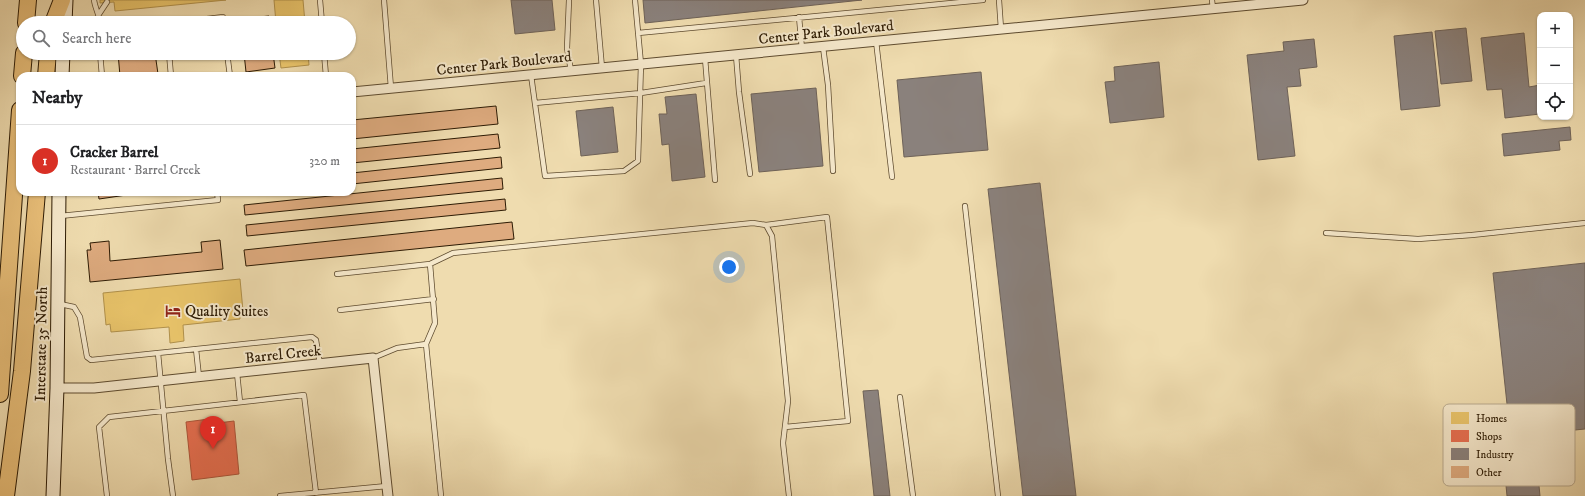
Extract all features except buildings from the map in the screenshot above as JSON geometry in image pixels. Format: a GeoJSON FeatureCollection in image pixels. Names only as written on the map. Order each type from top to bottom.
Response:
{"type":"FeatureCollection","features":[{"type":"Feature","properties":{"kind":"highway"},"geometry":{"type":"LineString","coordinates":[[27,16],[28,0]]}},
{"type":"Feature","properties":{"kind":"highway"},"geometry":{"type":"LineString","coordinates":[[56,16],[62,0]]}},
{"type":"Feature","properties":{"kind":"highway"},"geometry":{"type":"LineString","coordinates":[[22,72],[23,60]]}},
{"type":"Feature","properties":{"kind":"highway"},"geometry":{"type":"LineString","coordinates":[[46,72],[47,60]]}},
{"type":"Feature","properties":{"kind":"highway"},"geometry":{"type":"LineString","coordinates":[[0,394],[16,167]]}},
{"type":"Feature","properties":{"kind":"highway"},"geometry":{"type":"LineString","coordinates":[[6,496],[22,371],[37,196]]}},
{"type":"Feature","properties":{"kind":"main road"},"geometry":{"type":"LineString","coordinates":[[65,16],[66,0]]}},
{"type":"Feature","properties":{"kind":"main road"},"geometry":{"type":"LineString","coordinates":[[62,72],[63,60]]}},
{"type":"Feature","properties":{"kind":"main road","name":"Interstate 35 North"},"geometry":{"type":"LineString","coordinates":[[53,496],[57,388],[59,196]]}},
{"type":"Feature","properties":{"kind":"street","name":"Center Park Boulevard"},"geometry":{"type":"LineString","coordinates":[[356,92],[1001,30],[1212,4],[1304,0]]}},
{"type":"Feature","properties":{"kind":"street","name":"Barrel Creek"},"geometry":{"type":"LineString","coordinates":[[57,388],[94,388],[373,358]]}},
{"type":"Feature","properties":{"kind":"street"},"geometry":{"type":"LineString","coordinates":[[373,358],[388,496]]}},
{"type":"Feature","properties":{"kind":"lane"},"geometry":{"type":"LineString","coordinates":[[94,0],[94,5],[99,14],[107,2]]}},
{"type":"Feature","properties":{"kind":"lane"},"geometry":{"type":"LineString","coordinates":[[320,0],[321,16]]}},
{"type":"Feature","properties":{"kind":"lane"},"geometry":{"type":"LineString","coordinates":[[384,0],[391,88]]}},
{"type":"Feature","properties":{"kind":"lane"},"geometry":{"type":"LineString","coordinates":[[569,0],[567,48],[571,71]]}},
{"type":"Feature","properties":{"kind":"lane"},"geometry":{"type":"LineString","coordinates":[[596,0],[602,68]]}},
{"type":"Feature","properties":{"kind":"lane"},"geometry":{"type":"LineString","coordinates":[[531,75],[545,176],[624,171],[638,161],[641,64],[635,0]]}},
{"type":"Feature","properties":{"kind":"lane"},"geometry":{"type":"LineString","coordinates":[[638,34],[983,0]]}},
{"type":"Feature","properties":{"kind":"lane"},"geometry":{"type":"LineString","coordinates":[[998,0],[1001,30]]}},
{"type":"Feature","properties":{"kind":"lane"},"geometry":{"type":"LineString","coordinates":[[799,17],[802,49]]}},
{"type":"Feature","properties":{"kind":"lane"},"geometry":{"type":"LineString","coordinates":[[876,42],[892,177]]}},
{"type":"Feature","properties":{"kind":"lane"},"geometry":{"type":"LineString","coordinates":[[822,47],[828,85],[833,171]]}},
{"type":"Feature","properties":{"kind":"lane"},"geometry":{"type":"LineString","coordinates":[[736,55],[739,92],[750,174]]}},
{"type":"Feature","properties":{"kind":"lane"},"geometry":{"type":"LineString","coordinates":[[705,58],[715,180]]}},
{"type":"Feature","properties":{"kind":"lane"},"geometry":{"type":"LineString","coordinates":[[101,60],[102,72]]}},
{"type":"Feature","properties":{"kind":"lane"},"geometry":{"type":"LineString","coordinates":[[170,60],[171,72]]}},
{"type":"Feature","properties":{"kind":"lane"},"geometry":{"type":"LineString","coordinates":[[228,60],[229,72]]}},
{"type":"Feature","properties":{"kind":"lane"},"geometry":{"type":"LineString","coordinates":[[325,60],[326,72]]}},
{"type":"Feature","properties":{"kind":"lane"},"geometry":{"type":"LineString","coordinates":[[535,103],[641,93],[706,83]]}},
{"type":"Feature","properties":{"kind":"lane"},"geometry":{"type":"LineString","coordinates":[[59,216],[218,200],[218,196]]}},
{"type":"Feature","properties":{"kind":"lane"},"geometry":{"type":"LineString","coordinates":[[965,206],[998,496]]}},
{"type":"Feature","properties":{"kind":"lane"},"geometry":{"type":"LineString","coordinates":[[337,274],[430,264],[453,253],[753,223],[766,225],[827,217],[848,421],[785,427]]}},
{"type":"Feature","properties":{"kind":"lane"},"geometry":{"type":"LineString","coordinates":[[1326,233],[1418,239],[1472,235],[1585,222]]}},
{"type":"Feature","properties":{"kind":"lane"},"geometry":{"type":"LineString","coordinates":[[766,225],[772,236],[787,393],[783,443],[789,496]]}},
{"type":"Feature","properties":{"kind":"lane"},"geometry":{"type":"LineString","coordinates":[[430,264],[436,323],[426,344],[441,496]]}},
{"type":"Feature","properties":{"kind":"lane"},"geometry":{"type":"LineString","coordinates":[[340,310],[434,299]]}},
{"type":"Feature","properties":{"kind":"lane"},"geometry":{"type":"LineString","coordinates":[[58,304],[74,308],[80,316],[89,359],[312,337],[316,340],[320,364]]}},
{"type":"Feature","properties":{"kind":"lane"},"geometry":{"type":"LineString","coordinates":[[373,358],[397,348],[426,344]]}},
{"type":"Feature","properties":{"kind":"lane"},"geometry":{"type":"LineString","coordinates":[[196,349],[199,377]]}},
{"type":"Feature","properties":{"kind":"lane"},"geometry":{"type":"LineString","coordinates":[[158,353],[173,496]]}},
{"type":"Feature","properties":{"kind":"lane"},"geometry":{"type":"LineString","coordinates":[[237,373],[240,402]]}},
{"type":"Feature","properties":{"kind":"lane"},"geometry":{"type":"LineString","coordinates":[[108,496],[99,427],[109,417],[304,395],[316,493]]}},
{"type":"Feature","properties":{"kind":"lane"},"geometry":{"type":"LineString","coordinates":[[900,397],[913,496]]}},
{"type":"Feature","properties":{"kind":"lane"},"geometry":{"type":"LineString","coordinates":[[280,496],[387,486]]}},
{"type":"Feature","properties":{"kind":"place","name":"Quality Suites"},"geometry":{"type":"Point","coordinates":[173,311]}},
{"type":"Feature","properties":{"kind":"place","name":"Cracker Barrel"},"geometry":{"type":"Point","coordinates":[213,449]}}]}
